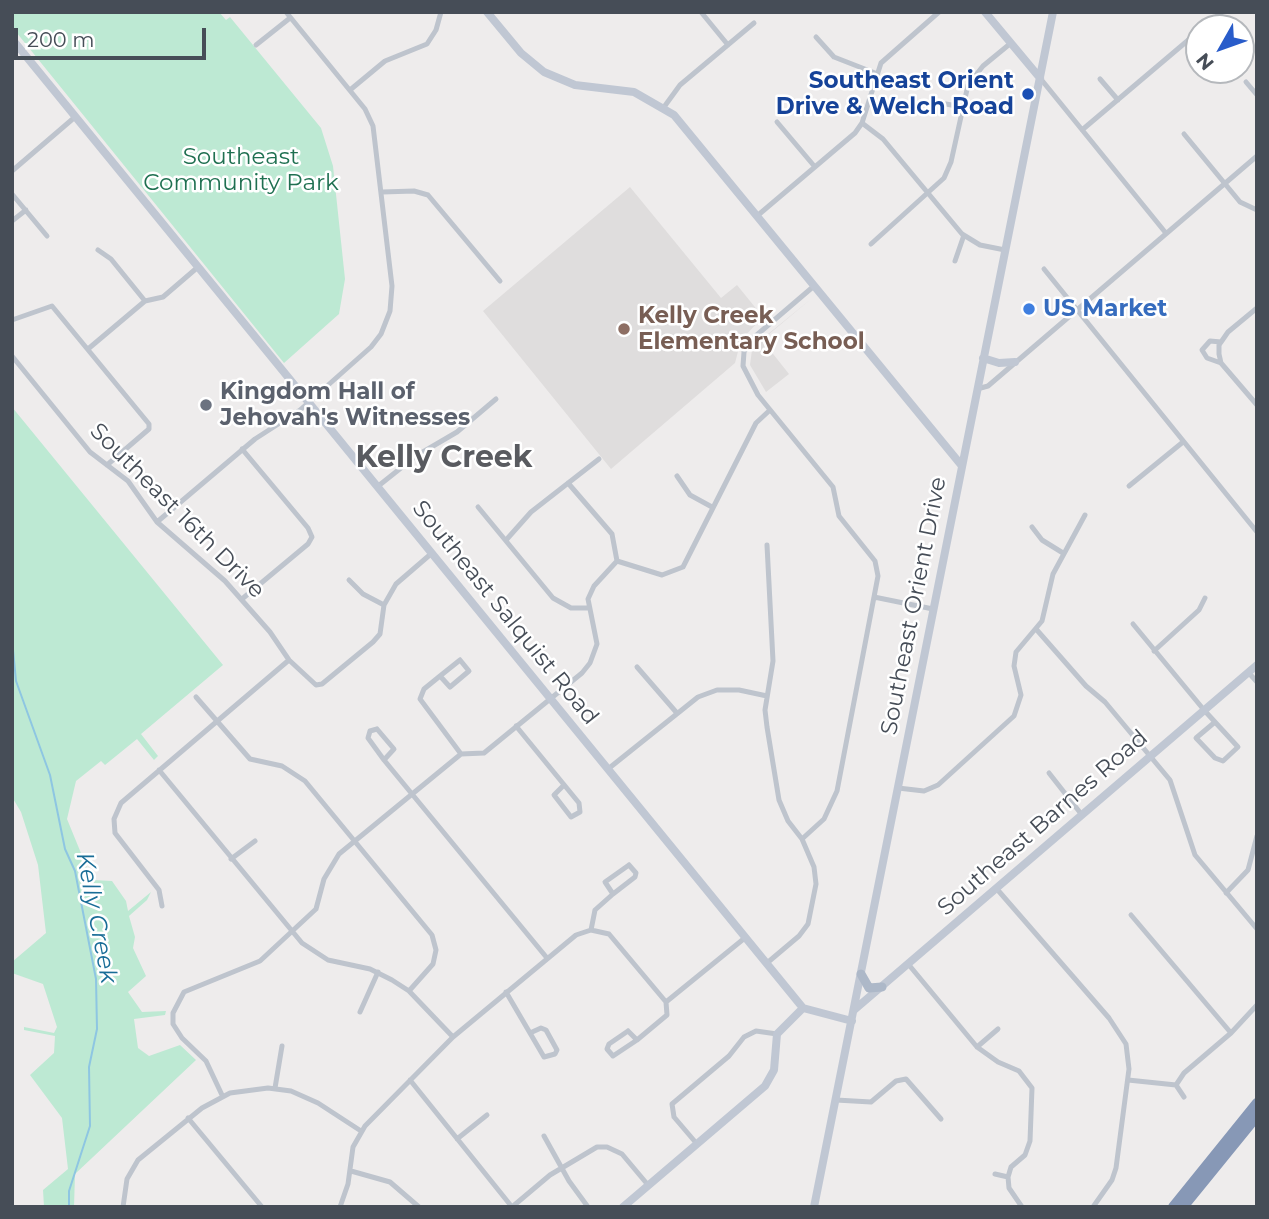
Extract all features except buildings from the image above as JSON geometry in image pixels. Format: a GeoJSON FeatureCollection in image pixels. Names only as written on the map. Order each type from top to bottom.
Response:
{"type":"FeatureCollection","features":[{"type":"Feature","properties":{"kind":"highway"},"geometry":{"type":"LineString","coordinates":[[1173,1207],[1257,1103]]}},
{"type":"Feature","properties":{"kind":"highway"},"geometry":{"type":"LineString","coordinates":[[1183,1207],[1257,1116]]}},
{"type":"Feature","properties":{"kind":"main road"},"geometry":{"type":"LineString","coordinates":[[861,974],[869,988],[883,987]]}},
{"type":"Feature","properties":{"kind":"street"},"geometry":{"type":"LineString","coordinates":[[350,90],[385,61],[427,44],[436,30],[441,12]]}},
{"type":"Feature","properties":{"kind":"street"},"geometry":{"type":"LineString","coordinates":[[487,12],[521,53],[544,72],[575,85],[634,92],[664,107],[962,466]]}},
{"type":"Feature","properties":{"kind":"street"},"geometry":{"type":"LineString","coordinates":[[701,12],[728,45]]}},
{"type":"Feature","properties":{"kind":"street"},"geometry":{"type":"LineString","coordinates":[[757,216],[855,133],[862,123],[876,73],[891,52],[939,12]]}},
{"type":"Feature","properties":{"kind":"street"},"geometry":{"type":"LineString","coordinates":[[985,12],[1166,232]]}},
{"type":"Feature","properties":{"kind":"street","name":"Southeast Orient Drive"},"geometry":{"type":"LineString","coordinates":[[814,1207],[1053,12]]}},
{"type":"Feature","properties":{"kind":"street"},"geometry":{"type":"LineString","coordinates":[[157,522],[242,449],[308,402],[370,347],[388,319],[392,286],[382,192],[373,126],[365,109],[288,15],[256,46]]}},
{"type":"Feature","properties":{"kind":"street"},"geometry":{"type":"LineString","coordinates":[[664,107],[680,85],[754,23]]}},
{"type":"Feature","properties":{"kind":"street"},"geometry":{"type":"LineString","coordinates":[[816,37],[834,57],[876,73]]}},
{"type":"Feature","properties":{"kind":"street"},"geometry":{"type":"LineString","coordinates":[[871,244],[928,194],[948,170],[962,107],[972,78],[1011,43]]}},
{"type":"Feature","properties":{"kind":"street"},"geometry":{"type":"LineString","coordinates":[[1082,130],[1185,43]]}},
{"type":"Feature","properties":{"kind":"street","name":"Southeast Salquist Road"},"geometry":{"type":"LineString","coordinates":[[14,46],[75,117],[803,1008]]}},
{"type":"Feature","properties":{"kind":"street"},"geometry":{"type":"LineString","coordinates":[[1100,79],[1118,100]]}},
{"type":"Feature","properties":{"kind":"street"},"geometry":{"type":"LineString","coordinates":[[946,103],[962,107]]}},
{"type":"Feature","properties":{"kind":"street"},"geometry":{"type":"LineString","coordinates":[[12,171],[75,117]]}},
{"type":"Feature","properties":{"kind":"street"},"geometry":{"type":"LineString","coordinates":[[777,122],[815,167]]}},
{"type":"Feature","properties":{"kind":"street"},"geometry":{"type":"LineString","coordinates":[[862,123],[883,139],[964,235],[980,245],[1005,250]]}},
{"type":"Feature","properties":{"kind":"street"},"geometry":{"type":"LineString","coordinates":[[1184,134],[1240,202],[1257,209]]}},
{"type":"Feature","properties":{"kind":"street"},"geometry":{"type":"LineString","coordinates":[[977,389],[988,386],[1257,156]]}},
{"type":"Feature","properties":{"kind":"street"},"geometry":{"type":"LineString","coordinates":[[382,192],[414,191],[428,195],[500,281]]}},
{"type":"Feature","properties":{"kind":"street"},"geometry":{"type":"LineString","coordinates":[[12,194],[47,236]]}},
{"type":"Feature","properties":{"kind":"street"},"geometry":{"type":"LineString","coordinates":[[12,221],[26,210]]}},
{"type":"Feature","properties":{"kind":"street"},"geometry":{"type":"LineString","coordinates":[[954,261],[964,235]]}},
{"type":"Feature","properties":{"kind":"street"},"geometry":{"type":"LineString","coordinates":[[98,250],[111,260],[145,301]]}},
{"type":"Feature","properties":{"kind":"street"},"geometry":{"type":"LineString","coordinates":[[88,349],[145,301],[163,296],[198,267]]}},
{"type":"Feature","properties":{"kind":"street"},"geometry":{"type":"LineString","coordinates":[[1044,269],[1257,532]]}},
{"type":"Feature","properties":{"kind":"street"},"geometry":{"type":"LineString","coordinates":[[802,839],[824,819],[837,790],[878,576],[875,562],[839,516],[833,487],[770,410],[746,374],[744,352],[752,339],[814,286]]}},
{"type":"Feature","properties":{"kind":"street"},"geometry":{"type":"LineString","coordinates":[[12,320],[50,306],[149,424],[149,429],[107,465]]}},
{"type":"Feature","properties":{"kind":"street"},"geometry":{"type":"LineString","coordinates":[[1257,308],[1228,332],[1219,350],[1222,363],[1257,405]]}},
{"type":"Feature","properties":{"kind":"street"},"geometry":{"type":"LineString","coordinates":[[1221,342],[1210,341],[1202,350],[1207,358],[1222,363]]}},
{"type":"Feature","properties":{"kind":"street","name":"Southeast 16th Drive"},"geometry":{"type":"LineString","coordinates":[[12,356],[90,452],[128,481],[157,522],[242,599],[309,682],[322,684],[380,634],[384,606],[396,584],[432,554]]}},
{"type":"Feature","properties":{"kind":"street"},"geometry":{"type":"LineString","coordinates":[[983,358],[999,363],[1015,362]]}},
{"type":"Feature","properties":{"kind":"street"},"geometry":{"type":"LineString","coordinates":[[377,486],[426,449],[457,432],[496,399]]}},
{"type":"Feature","properties":{"kind":"street"},"geometry":{"type":"LineString","coordinates":[[617,561],[662,575],[677,571],[687,562],[756,423],[770,410]]}},
{"type":"Feature","properties":{"kind":"street"},"geometry":{"type":"LineString","coordinates":[[1129,486],[1183,442]]}},
{"type":"Feature","properties":{"kind":"street"},"geometry":{"type":"LineString","coordinates":[[242,449],[312,537],[308,544],[242,599]]}},
{"type":"Feature","properties":{"kind":"street"},"geometry":{"type":"LineString","coordinates":[[507,539],[530,512],[599,459]]}},
{"type":"Feature","properties":{"kind":"street"},"geometry":{"type":"LineString","coordinates":[[677,477],[690,495],[712,507]]}},
{"type":"Feature","properties":{"kind":"street"},"geometry":{"type":"LineString","coordinates":[[568,483],[612,534],[617,561]]}},
{"type":"Feature","properties":{"kind":"street"},"geometry":{"type":"LineString","coordinates":[[478,507],[553,598],[571,608],[587,608]]}},
{"type":"Feature","properties":{"kind":"street"},"geometry":{"type":"LineString","coordinates":[[898,788],[924,791],[938,785],[1009,722],[1018,709],[1021,695],[1014,659],[1020,645],[1036,629],[1047,608],[1050,580],[1085,515]]}},
{"type":"Feature","properties":{"kind":"street"},"geometry":{"type":"LineString","coordinates":[[1032,527],[1042,540],[1063,553]]}},
{"type":"Feature","properties":{"kind":"street"},"geometry":{"type":"LineString","coordinates":[[767,545],[773,661],[767,696],[767,727],[779,800],[788,821],[802,839],[814,867],[816,884],[808,924],[799,936],[767,963]]}},
{"type":"Feature","properties":{"kind":"street"},"geometry":{"type":"LineString","coordinates":[[222,1096],[206,1061],[177,1032],[173,1013],[177,1001],[190,987],[250,967],[292,934],[316,909],[330,866],[355,841],[461,754],[484,753],[582,673],[595,653],[596,634],[587,608],[591,591],[617,561]]}},
{"type":"Feature","properties":{"kind":"street"},"geometry":{"type":"LineString","coordinates":[[355,586],[361,579]]}},
{"type":"Feature","properties":{"kind":"street"},"geometry":{"type":"LineString","coordinates":[[349,580],[384,606]]}},
{"type":"Feature","properties":{"kind":"street"},"geometry":{"type":"LineString","coordinates":[[874,597],[933,610]]}},
{"type":"Feature","properties":{"kind":"street"},"geometry":{"type":"LineString","coordinates":[[1154,651],[1199,610],[1205,598]]}},
{"type":"Feature","properties":{"kind":"street"},"geometry":{"type":"LineString","coordinates":[[1133,624],[1238,747],[1236,752],[1220,761],[1186,726]]}},
{"type":"Feature","properties":{"kind":"street"},"geometry":{"type":"LineString","coordinates":[[1036,629],[1150,756],[1174,787],[1195,855],[1257,929]]}},
{"type":"Feature","properties":{"kind":"street"},"geometry":{"type":"LineString","coordinates":[[162,906],[162,895],[115,833],[114,819],[128,795],[289,660]]}},
{"type":"Feature","properties":{"kind":"street"},"geometry":{"type":"LineString","coordinates":[[440,676],[450,687],[467,675],[469,667],[460,660],[440,676],[420,694],[419,699],[461,754]]}},
{"type":"Feature","properties":{"kind":"street","name":"Southeast Barnes Road"},"geometry":{"type":"LineString","coordinates":[[854,1010],[1257,664]]}},
{"type":"Feature","properties":{"kind":"street"},"geometry":{"type":"LineString","coordinates":[[637,667],[676,712]]}},
{"type":"Feature","properties":{"kind":"street"},"geometry":{"type":"LineString","coordinates":[[1248,672],[1257,682]]}},
{"type":"Feature","properties":{"kind":"street"},"geometry":{"type":"LineString","coordinates":[[608,769],[698,697],[717,690],[739,690],[767,696]]}},
{"type":"Feature","properties":{"kind":"street"},"geometry":{"type":"LineString","coordinates":[[196,697],[250,759],[282,766],[305,781],[435,942],[433,964],[408,991]]}},
{"type":"Feature","properties":{"kind":"street"},"geometry":{"type":"LineString","coordinates":[[1196,738],[1215,722]]}},
{"type":"Feature","properties":{"kind":"street"},"geometry":{"type":"LineString","coordinates":[[516,726],[564,785],[581,807],[571,817],[554,795],[564,785]]}},
{"type":"Feature","properties":{"kind":"street"},"geometry":{"type":"LineString","coordinates":[[384,760],[391,755],[393,745],[377,729],[370,731],[369,742],[547,958]]}},
{"type":"Feature","properties":{"kind":"street"},"geometry":{"type":"LineString","coordinates":[[159,770],[292,934],[328,960],[378,972],[408,991],[453,1037]]}},
{"type":"Feature","properties":{"kind":"street"},"geometry":{"type":"LineString","coordinates":[[1049,773],[1082,815]]}},
{"type":"Feature","properties":{"kind":"street"},"geometry":{"type":"LineString","coordinates":[[1226,893],[1248,870],[1257,836]]}},
{"type":"Feature","properties":{"kind":"street"},"geometry":{"type":"LineString","coordinates":[[231,859],[255,841]]}},
{"type":"Feature","properties":{"kind":"street"},"geometry":{"type":"LineString","coordinates":[[591,930],[595,910],[635,877],[636,873],[629,865],[605,882],[613,894]]}},
{"type":"Feature","properties":{"kind":"street"},"geometry":{"type":"LineString","coordinates":[[996,888],[1118,1028],[1128,1052],[1128,1080],[1116,1168],[1112,1180],[1093,1207]]}},
{"type":"Feature","properties":{"kind":"street"},"geometry":{"type":"LineString","coordinates":[[1131,915],[1231,1033]]}},
{"type":"Feature","properties":{"kind":"street"},"geometry":{"type":"LineString","coordinates":[[340,1207],[351,1171],[353,1147],[361,1131],[453,1037],[576,935],[591,930],[609,934],[666,1002],[667,1015],[637,1040],[617,1056],[613,1056],[607,1049],[609,1044],[628,1031],[637,1040]]}},
{"type":"Feature","properties":{"kind":"street"},"geometry":{"type":"LineString","coordinates":[[666,1002],[746,937]]}},
{"type":"Feature","properties":{"kind":"street"},"geometry":{"type":"LineString","coordinates":[[909,965],[978,1047],[998,1062],[1019,1071],[1032,1088],[1030,1142],[1025,1155],[1011,1167],[1008,1177],[1009,1188],[1022,1207]]}},
{"type":"Feature","properties":{"kind":"street"},"geometry":{"type":"LineString","coordinates":[[360,1012],[378,972]]}},
{"type":"Feature","properties":{"kind":"street"},"geometry":{"type":"LineString","coordinates":[[506,992],[544,1057],[555,1054],[557,1050],[546,1030],[541,1028],[530,1033]]}},
{"type":"Feature","properties":{"kind":"street"},"geometry":{"type":"LineString","coordinates":[[1176,1085],[1184,1073],[1231,1033],[1257,1005]]}},
{"type":"Feature","properties":{"kind":"street"},"geometry":{"type":"LineString","coordinates":[[623,1207],[769,1080],[774,1070],[777,1034],[803,1008],[852,1021]]}},
{"type":"Feature","properties":{"kind":"street"},"geometry":{"type":"LineString","coordinates":[[978,1047],[998,1029]]}},
{"type":"Feature","properties":{"kind":"street"},"geometry":{"type":"LineString","coordinates":[[697,1144],[674,1117],[672,1104],[729,1056],[744,1037],[756,1031],[777,1034]]}},
{"type":"Feature","properties":{"kind":"street"},"geometry":{"type":"LineString","coordinates":[[275,1088],[282,1046]]}},
{"type":"Feature","properties":{"kind":"street"},"geometry":{"type":"LineString","coordinates":[[836,1100],[871,1102],[897,1081],[906,1079],[941,1119]]}},
{"type":"Feature","properties":{"kind":"street"},"geometry":{"type":"LineString","coordinates":[[410,1080],[512,1207],[550,1175],[564,1169],[588,1150],[607,1147],[622,1154],[648,1185]]}},
{"type":"Feature","properties":{"kind":"street"},"geometry":{"type":"LineString","coordinates":[[1128,1080],[1176,1085]]}},
{"type":"Feature","properties":{"kind":"street"},"geometry":{"type":"LineString","coordinates":[[1176,1085],[1184,1097]]}},
{"type":"Feature","properties":{"kind":"street"},"geometry":{"type":"LineString","coordinates":[[123,1207],[125,1186],[134,1166],[188,1118],[222,1096],[275,1088],[304,1096],[361,1131]]}},
{"type":"Feature","properties":{"kind":"street"},"geometry":{"type":"LineString","coordinates":[[871,1102],[874,1111]]}},
{"type":"Feature","properties":{"kind":"street"},"geometry":{"type":"LineString","coordinates":[[457,1139],[487,1115]]}},
{"type":"Feature","properties":{"kind":"street"},"geometry":{"type":"LineString","coordinates":[[188,1118],[262,1207]]}},
{"type":"Feature","properties":{"kind":"street"},"geometry":{"type":"LineString","coordinates":[[544,1136],[588,1207]]}},
{"type":"Feature","properties":{"kind":"street"},"geometry":{"type":"LineString","coordinates":[[351,1171],[390,1182],[419,1207]]}},
{"type":"Feature","properties":{"kind":"street"},"geometry":{"type":"LineString","coordinates":[[995,1174],[1008,1177]]}},
{"type":"Feature","properties":{"kind":"shaded area","name":"Kelly Creek Elementary School"},"geometry":{"type":"Polygon","coordinates":[[[630,187],[721,298],[737,285],[763,317],[741,340],[735,363],[611,469],[483,311],[630,187]]]}},
{"type":"Feature","properties":{"kind":"shaded area","name":"Kelly Creek Elementary School"},"geometry":{"type":"Polygon","coordinates":[[[811,299],[762,340],[789,374],[766,392],[750,365],[752,350],[757,343],[811,299]]]}},
{"type":"Feature","properties":{"kind":"green space","name":"Southeast Community Park"},"geometry":{"type":"Polygon","coordinates":[[[12,12],[219,12],[226,20],[230,17],[321,128],[333,166],[345,279],[339,314],[284,363],[12,27],[12,12]]]}},
{"type":"Feature","properties":{"kind":"green space"},"geometry":{"type":"Polygon","coordinates":[[[12,407],[223,665],[141,734],[158,756],[154,760],[137,739],[105,765],[101,761],[76,781],[67,819],[92,880],[112,881],[126,901],[128,911],[151,892],[147,900],[129,916],[135,937],[133,948],[146,976],[128,992],[142,1012],[166,1011],[165,1015],[134,1019],[138,1048],[149,1056],[180,1045],[196,1060],[75,1174],[74,1207],[44,1207],[43,1190],[68,1169],[62,1118],[30,1075],[54,1053],[55,1036],[24,1030],[24,1027],[54,1033],[57,1027],[43,984],[12,973],[12,962],[46,933],[38,865],[21,812],[12,797],[12,407]]]}},
{"type":"Feature","properties":{"kind":"waterway","name":"Kelly Creek"},"geometry":{"type":"LineString","coordinates":[[12,639],[16,681],[50,775],[65,849],[75,871],[96,979],[97,1029],[89,1067],[90,1126],[69,1191],[69,1207]]}},
{"type":"Feature","properties":{"kind":"place","name":"Southeast Orient Drive & Welch Road"},"geometry":{"type":"Point","coordinates":[1028,94]}},
{"type":"Feature","properties":{"kind":"place","name":"US Market"},"geometry":{"type":"Point","coordinates":[1029,309]}},
{"type":"Feature","properties":{"kind":"place","name":"Kelly Creek Elementary School"},"geometry":{"type":"Point","coordinates":[624,329]}},
{"type":"Feature","properties":{"kind":"place","name":"Kingdom Hall of Jehovah's Witnesses"},"geometry":{"type":"Point","coordinates":[206,405]}},
{"type":"Feature","properties":{"kind":"district","name":"Kelly Creek"},"geometry":{"type":"Point","coordinates":[444,458]}}]}
